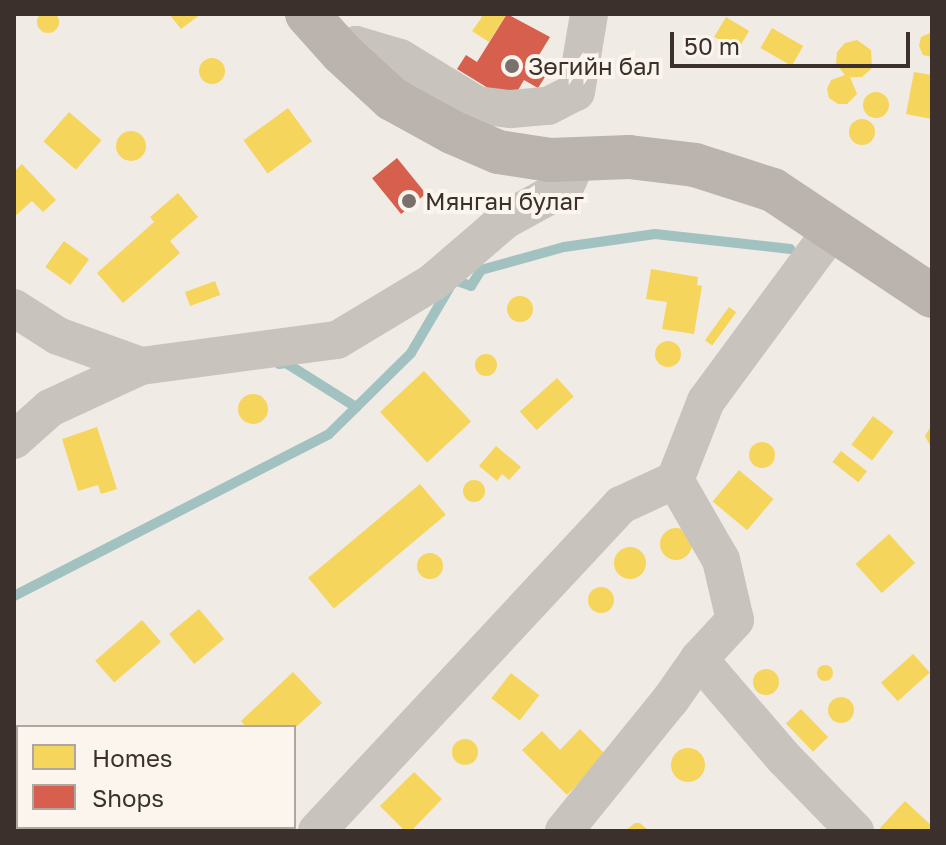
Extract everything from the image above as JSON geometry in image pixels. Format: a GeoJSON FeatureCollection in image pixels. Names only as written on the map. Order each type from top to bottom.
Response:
{"type":"FeatureCollection","features":[{"type":"Feature","properties":{"kind":"main road"},"geometry":{"type":"LineString","coordinates":[[307,14],[392,99],[452,132],[498,152],[550,160],[629,157],[695,165],[773,190],[932,296]]}},
{"type":"Feature","properties":{"kind":"street"},"geometry":{"type":"LineString","coordinates":[[347,57],[356,45],[400,58],[477,105],[511,109],[548,106],[576,92],[589,14]]}},
{"type":"Feature","properties":{"kind":"street"},"geometry":{"type":"LineString","coordinates":[[14,440],[50,408],[141,366],[337,340],[432,283],[505,220],[565,187],[577,160]]}},
{"type":"Feature","properties":{"kind":"street"},"geometry":{"type":"LineString","coordinates":[[317,831],[621,505],[675,480],[706,401],[832,230]]}},
{"type":"Feature","properties":{"kind":"street"},"geometry":{"type":"LineString","coordinates":[[14,308],[58,336],[141,366]]}},
{"type":"Feature","properties":{"kind":"street"},"geometry":{"type":"LineString","coordinates":[[564,831],[671,699],[699,659],[735,620],[721,560],[675,480]]}},
{"type":"Feature","properties":{"kind":"street"},"geometry":{"type":"LineString","coordinates":[[699,659],[784,758],[855,831]]}},
{"type":"Feature","properties":{"kind":"building: Homes"},"geometry":{"type":"Polygon","coordinates":[[[48,11],[56,14],[59,22],[56,30],[48,33],[40,30],[37,22],[40,14],[48,11]]]}},
{"type":"Feature","properties":{"kind":"building: Homes"},"geometry":{"type":"Polygon","coordinates":[[[169,14],[201,14],[181,29],[169,14]]]}},
{"type":"Feature","properties":{"kind":"building: Homes"},"geometry":{"type":"Polygon","coordinates":[[[478,14],[507,14],[489,42],[472,31],[482,17],[478,14]]]}},
{"type":"Feature","properties":{"kind":"building: Homes"},"geometry":{"type":"Polygon","coordinates":[[[726,17],[749,31],[737,51],[714,37],[726,17]]]}},
{"type":"Feature","properties":{"kind":"building: Homes"},"geometry":{"type":"Polygon","coordinates":[[[772,28],[803,46],[792,66],[760,48],[772,28]]]}},
{"type":"Feature","properties":{"kind":"building: Homes"},"geometry":{"type":"Polygon","coordinates":[[[932,32],[932,57],[923,55],[919,46],[921,37],[932,32]]]}},
{"type":"Feature","properties":{"kind":"building: Homes"},"geometry":{"type":"Polygon","coordinates":[[[857,40],[871,50],[872,68],[862,77],[850,77],[857,94],[847,104],[838,104],[829,98],[827,89],[831,80],[845,75],[836,64],[837,52],[845,43],[857,40]]]}},
{"type":"Feature","properties":{"kind":"building: Homes"},"geometry":{"type":"Polygon","coordinates":[[[212,58],[221,62],[225,71],[221,80],[212,84],[203,80],[199,71],[203,62],[212,58]]]}},
{"type":"Feature","properties":{"kind":"building: Homes"},"geometry":{"type":"Polygon","coordinates":[[[914,72],[932,75],[932,119],[906,114],[914,72]]]}},
{"type":"Feature","properties":{"kind":"building: Homes"},"geometry":{"type":"Polygon","coordinates":[[[876,92],[885,96],[889,105],[885,114],[876,118],[867,114],[863,105],[867,96],[876,92]]]}},
{"type":"Feature","properties":{"kind":"building: Homes"},"geometry":{"type":"Polygon","coordinates":[[[288,108],[312,141],[268,173],[244,140],[288,108]]]}},
{"type":"Feature","properties":{"kind":"building: Homes"},"geometry":{"type":"Polygon","coordinates":[[[69,112],[101,140],[76,170],[43,141],[69,112]]]}},
{"type":"Feature","properties":{"kind":"building: Homes"},"geometry":{"type":"Polygon","coordinates":[[[862,119],[871,123],[875,132],[871,141],[862,145],[853,141],[849,132],[853,123],[862,119]]]}},
{"type":"Feature","properties":{"kind":"building: Homes"},"geometry":{"type":"Polygon","coordinates":[[[131,131],[142,135],[146,146],[142,157],[131,161],[120,157],[116,146],[120,135],[131,131]]]}},
{"type":"Feature","properties":{"kind":"building: Homes"},"geometry":{"type":"Polygon","coordinates":[[[22,164],[56,200],[43,212],[32,201],[14,217],[14,172],[22,164]]]}},
{"type":"Feature","properties":{"kind":"building: Homes"},"geometry":{"type":"Polygon","coordinates":[[[178,193],[198,217],[170,241],[180,253],[123,303],[97,273],[154,222],[150,217],[178,193]]]}},
{"type":"Feature","properties":{"kind":"building: Homes"},"geometry":{"type":"Polygon","coordinates":[[[64,241],[89,259],[70,285],[45,267],[64,241]]]}},
{"type":"Feature","properties":{"kind":"building: Homes"},"geometry":{"type":"Polygon","coordinates":[[[651,269],[698,277],[697,285],[702,286],[694,334],[662,329],[667,302],[646,299],[651,269]]]}},
{"type":"Feature","properties":{"kind":"building: Homes"},"geometry":{"type":"Polygon","coordinates":[[[215,281],[220,295],[190,306],[185,292],[215,281]]]}},
{"type":"Feature","properties":{"kind":"building: Homes"},"geometry":{"type":"Polygon","coordinates":[[[520,296],[529,300],[533,309],[529,318],[520,322],[511,318],[507,309],[511,300],[520,296]]]}},
{"type":"Feature","properties":{"kind":"building: Homes"},"geometry":{"type":"Polygon","coordinates":[[[729,307],[736,312],[712,345],[705,340],[729,307]]]}},
{"type":"Feature","properties":{"kind":"building: Homes"},"geometry":{"type":"Polygon","coordinates":[[[668,341],[677,345],[681,354],[677,363],[668,367],[659,363],[655,354],[659,345],[668,341]]]}},
{"type":"Feature","properties":{"kind":"building: Homes"},"geometry":{"type":"Polygon","coordinates":[[[486,354],[494,357],[497,365],[494,373],[486,376],[478,373],[475,365],[478,357],[486,354]]]}},
{"type":"Feature","properties":{"kind":"building: Homes"},"geometry":{"type":"Polygon","coordinates":[[[424,371],[471,421],[427,462],[380,412],[424,371]]]}},
{"type":"Feature","properties":{"kind":"building: Homes"},"geometry":{"type":"Polygon","coordinates":[[[557,378],[574,397],[537,430],[520,411],[557,378]]]}},
{"type":"Feature","properties":{"kind":"building: Homes"},"geometry":{"type":"Polygon","coordinates":[[[253,394],[264,398],[268,409],[264,420],[253,424],[242,420],[238,409],[242,398],[253,394]]]}},
{"type":"Feature","properties":{"kind":"building: Homes"},"geometry":{"type":"Polygon","coordinates":[[[873,416],[894,432],[872,460],[851,445],[873,416]]]}},
{"type":"Feature","properties":{"kind":"building: Homes"},"geometry":{"type":"Polygon","coordinates":[[[932,424],[932,449],[925,436],[932,424]]]}},
{"type":"Feature","properties":{"kind":"building: Homes"},"geometry":{"type":"Polygon","coordinates":[[[97,427],[117,489],[101,494],[98,485],[78,491],[62,439],[97,427]]]}},
{"type":"Feature","properties":{"kind":"building: Homes"},"geometry":{"type":"Polygon","coordinates":[[[762,442],[771,446],[775,455],[771,464],[762,468],[753,464],[749,455],[753,446],[762,442]]]}},
{"type":"Feature","properties":{"kind":"building: Homes"},"geometry":{"type":"Polygon","coordinates":[[[496,446],[521,467],[509,480],[502,474],[497,481],[479,466],[496,446]]]}},
{"type":"Feature","properties":{"kind":"building: Homes"},"geometry":{"type":"Polygon","coordinates":[[[841,451],[867,471],[858,482],[832,462],[841,451]]]}},
{"type":"Feature","properties":{"kind":"building: Homes"},"geometry":{"type":"Polygon","coordinates":[[[739,470],[773,499],[747,530],[713,501],[739,470]]]}},
{"type":"Feature","properties":{"kind":"building: Homes"},"geometry":{"type":"Polygon","coordinates":[[[474,480],[482,483],[485,491],[482,499],[474,502],[466,499],[463,491],[466,483],[474,480]]]}},
{"type":"Feature","properties":{"kind":"building: Homes"},"geometry":{"type":"Polygon","coordinates":[[[420,484],[446,515],[334,608],[308,578],[420,484]]]}},
{"type":"Feature","properties":{"kind":"building: Homes"},"geometry":{"type":"Polygon","coordinates":[[[676,528],[688,532],[692,544],[688,556],[676,560],[664,556],[660,544],[664,532],[676,528]]]}},
{"type":"Feature","properties":{"kind":"building: Homes"},"geometry":{"type":"Polygon","coordinates":[[[889,534],[915,563],[882,593],[856,564],[889,534]]]}},
{"type":"Feature","properties":{"kind":"building: Homes"},"geometry":{"type":"Polygon","coordinates":[[[630,547],[642,551],[646,563],[642,575],[630,579],[618,575],[614,563],[618,551],[630,547]]]}},
{"type":"Feature","properties":{"kind":"building: Homes"},"geometry":{"type":"Polygon","coordinates":[[[430,553],[439,557],[443,566],[439,575],[430,579],[421,575],[417,566],[421,557],[430,553]]]}},
{"type":"Feature","properties":{"kind":"building: Homes"},"geometry":{"type":"Polygon","coordinates":[[[601,587],[610,591],[614,600],[610,609],[601,613],[592,609],[588,600],[592,591],[601,587]]]}},
{"type":"Feature","properties":{"kind":"building: Homes"},"geometry":{"type":"Polygon","coordinates":[[[199,609],[224,639],[194,664],[169,634],[199,609]]]}},
{"type":"Feature","properties":{"kind":"building: Homes"},"geometry":{"type":"Polygon","coordinates":[[[142,620],[161,642],[114,683],[95,661],[142,620]]]}},
{"type":"Feature","properties":{"kind":"building: Homes"},"geometry":{"type":"Polygon","coordinates":[[[913,654],[930,673],[898,701],[881,683],[913,654]]]}},
{"type":"Feature","properties":{"kind":"building: Homes"},"geometry":{"type":"Polygon","coordinates":[[[822,665],[828,665],[833,673],[831,679],[822,681],[817,676],[817,670],[822,665]]]}},
{"type":"Feature","properties":{"kind":"building: Homes"},"geometry":{"type":"Polygon","coordinates":[[[766,669],[775,673],[779,682],[775,691],[766,695],[757,691],[753,682],[757,673],[766,669]]]}},
{"type":"Feature","properties":{"kind":"building: Homes"},"geometry":{"type":"Polygon","coordinates":[[[293,672],[322,703],[296,727],[244,725],[241,721],[293,672]]]}},
{"type":"Feature","properties":{"kind":"building: Homes"},"geometry":{"type":"Polygon","coordinates":[[[511,673],[539,695],[520,720],[491,698],[511,673]]]}},
{"type":"Feature","properties":{"kind":"building: Homes"},"geometry":{"type":"Polygon","coordinates":[[[841,697],[850,701],[854,710],[850,719],[841,723],[832,719],[828,710],[832,701],[841,697]]]}},
{"type":"Feature","properties":{"kind":"building: Homes"},"geometry":{"type":"Polygon","coordinates":[[[801,709],[828,737],[813,752],[786,724],[801,709]]]}},
{"type":"Feature","properties":{"kind":"building: Homes"},"geometry":{"type":"Polygon","coordinates":[[[580,729],[606,755],[567,795],[522,750],[542,731],[560,750],[580,729]]]}},
{"type":"Feature","properties":{"kind":"building: Homes"},"geometry":{"type":"Polygon","coordinates":[[[465,739],[474,743],[478,752],[474,761],[465,765],[456,761],[452,752],[456,743],[465,739]]]}},
{"type":"Feature","properties":{"kind":"building: Homes"},"geometry":{"type":"Polygon","coordinates":[[[688,748],[700,753],[705,765],[700,777],[688,782],[676,777],[671,765],[676,753],[688,748]]]}},
{"type":"Feature","properties":{"kind":"building: Homes"},"geometry":{"type":"Polygon","coordinates":[[[414,772],[442,799],[411,831],[405,831],[380,806],[414,772]]]}},
{"type":"Feature","properties":{"kind":"building: Homes"},"geometry":{"type":"Polygon","coordinates":[[[905,801],[932,826],[929,831],[884,831],[880,828],[905,801]]]}},
{"type":"Feature","properties":{"kind":"building: Homes"},"geometry":{"type":"Polygon","coordinates":[[[640,823],[649,831],[625,831],[640,823]]]}},
{"type":"Feature","properties":{"kind":"building: Shops"},"geometry":{"type":"Polygon","coordinates":[[[507,14],[550,37],[536,60],[550,69],[538,88],[524,80],[511,102],[457,69],[466,55],[477,62],[507,14]]]}},
{"type":"Feature","properties":{"kind":"building: Shops"},"geometry":{"type":"Polygon","coordinates":[[[397,158],[426,194],[401,214],[372,178],[397,158]]]}},
{"type":"Feature","properties":{"kind":"waterway"},"geometry":{"type":"LineString","coordinates":[[14,596],[329,434],[411,353],[454,280],[471,286],[481,270],[564,247],[655,234],[790,249]]}},
{"type":"Feature","properties":{"kind":"waterway"},"geometry":{"type":"LineString","coordinates":[[279,364],[286,363],[356,407]]}},
{"type":"Feature","properties":{"kind":"place","name":"Зөгийн бал"},"geometry":{"type":"Point","coordinates":[512,66]}},
{"type":"Feature","properties":{"kind":"place","name":"Мянган булаг"},"geometry":{"type":"Point","coordinates":[409,201]}}]}
